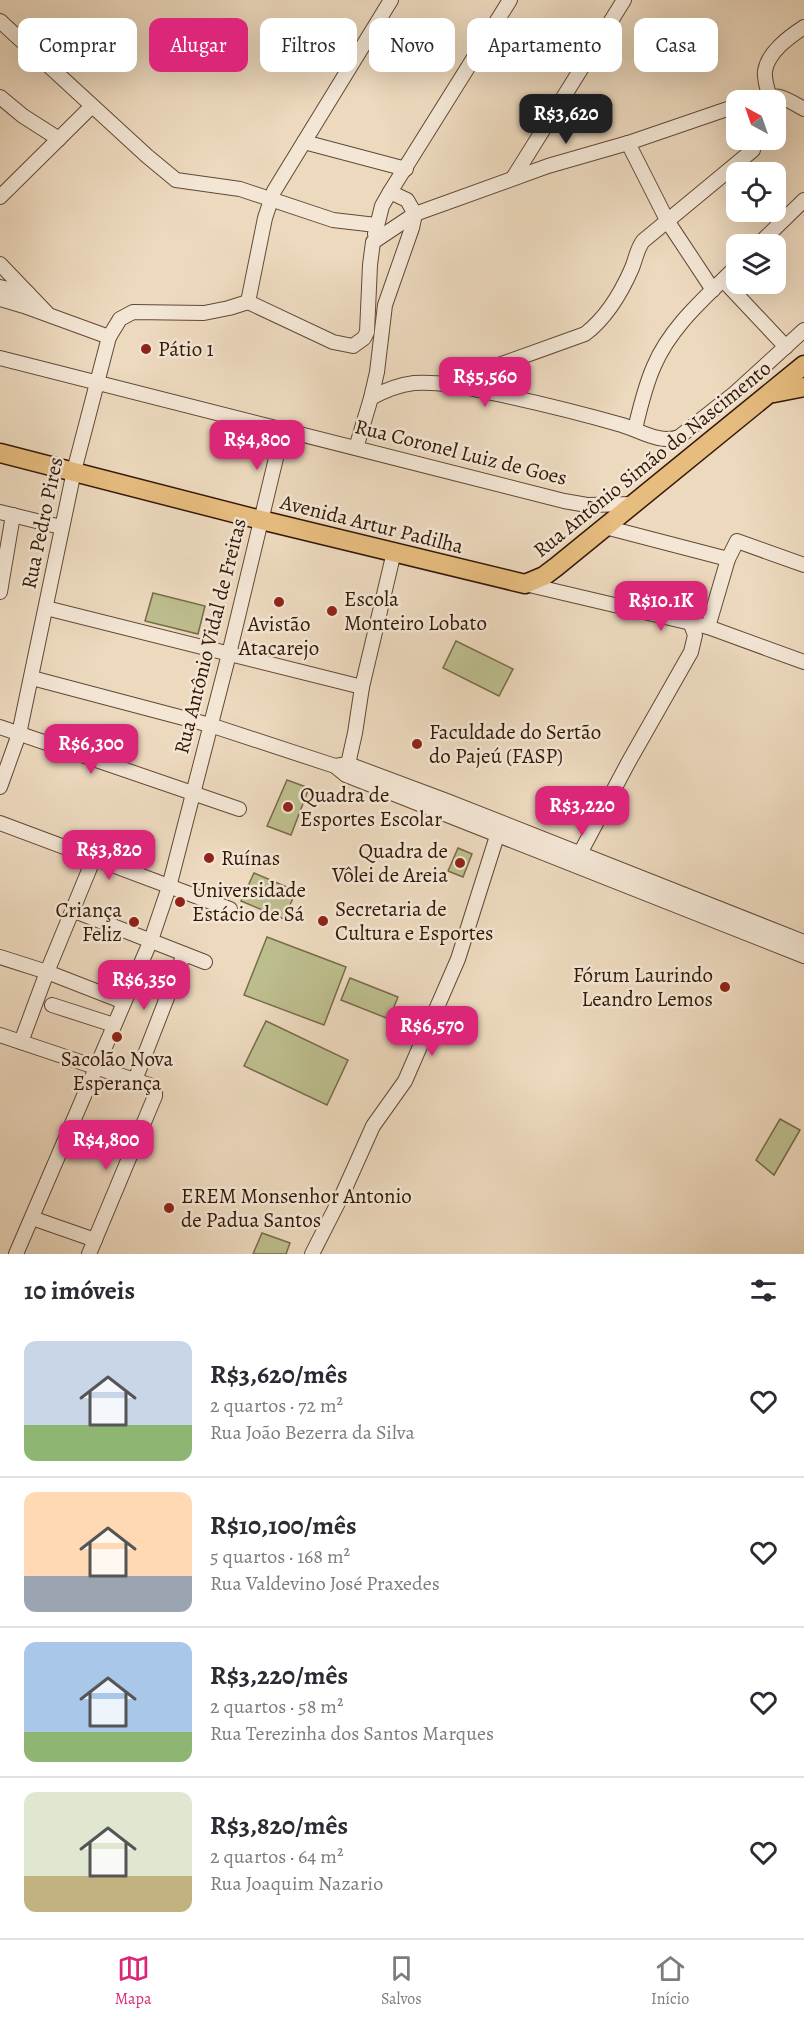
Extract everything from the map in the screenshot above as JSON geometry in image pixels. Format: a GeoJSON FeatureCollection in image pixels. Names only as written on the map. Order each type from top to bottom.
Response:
{"type":"FeatureCollection","features":[{"type":"Feature","properties":{"kind":"main road","name":"Rua Antônio Simão do Nascimento"},"geometry":{"type":"LineString","coordinates":[[525,584],[544,576],[804,365]]}},
{"type":"Feature","properties":{"kind":"main road"},"geometry":{"type":"LineString","coordinates":[[767,395],[804,387]]}},
{"type":"Feature","properties":{"kind":"main road","name":"Avenida Artur Padilha"},"geometry":{"type":"LineString","coordinates":[[0,453],[261,520],[525,584]]}},
{"type":"Feature","properties":{"kind":"street"},"geometry":{"type":"LineString","coordinates":[[248,302],[265,218],[274,191],[391,0]]}},
{"type":"Feature","properties":{"kind":"street"},"geometry":{"type":"LineString","coordinates":[[0,299],[109,337],[120,319],[136,312],[204,313],[248,302],[333,342],[353,346],[364,338],[369,324],[369,289],[376,225],[390,192],[510,0]]}},
{"type":"Feature","properties":{"kind":"street"},"geometry":{"type":"LineString","coordinates":[[513,178],[624,0]]}},
{"type":"Feature","properties":{"kind":"street"},"geometry":{"type":"LineString","coordinates":[[0,21],[176,180],[240,189],[333,220],[376,225]]}},
{"type":"Feature","properties":{"kind":"street"},"geometry":{"type":"LineString","coordinates":[[768,90],[765,78],[768,62],[777,49],[804,27]]}},
{"type":"Feature","properties":{"kind":"street"},"geometry":{"type":"LineString","coordinates":[[0,98],[59,139]]}},
{"type":"Feature","properties":{"kind":"street"},"geometry":{"type":"LineString","coordinates":[[786,99],[804,110]]}},
{"type":"Feature","properties":{"kind":"street"},"geometry":{"type":"LineString","coordinates":[[0,198],[92,106]]}},
{"type":"Feature","properties":{"kind":"street"},"geometry":{"type":"LineString","coordinates":[[374,242],[415,214],[548,166],[628,143],[726,109]]}},
{"type":"Feature","properties":{"kind":"street"},"geometry":{"type":"LineString","coordinates":[[304,142],[406,169]]}},
{"type":"Feature","properties":{"kind":"street"},"geometry":{"type":"LineString","coordinates":[[628,143],[668,222],[718,285],[786,347]]}},
{"type":"Feature","properties":{"kind":"street"},"geometry":{"type":"LineString","coordinates":[[532,149],[548,166]]}},
{"type":"Feature","properties":{"kind":"street"},"geometry":{"type":"LineString","coordinates":[[452,384],[585,334],[602,318],[625,282],[639,246],[753,150]]}},
{"type":"Feature","properties":{"kind":"street"},"geometry":{"type":"LineString","coordinates":[[356,448],[377,372],[385,305],[415,214],[407,200],[390,192]]}},
{"type":"Feature","properties":{"kind":"street"},"geometry":{"type":"LineString","coordinates":[[769,234],[804,200]]}},
{"type":"Feature","properties":{"kind":"street"},"geometry":{"type":"LineString","coordinates":[[0,264],[50,317]]}},
{"type":"Feature","properties":{"kind":"street"},"geometry":{"type":"LineString","coordinates":[[634,429],[647,387],[668,340],[688,314],[726,277]]}},
{"type":"Feature","properties":{"kind":"street"},"geometry":{"type":"LineString","coordinates":[[0,287],[28,293]]}},
{"type":"Feature","properties":{"kind":"street"},"geometry":{"type":"LineString","coordinates":[[371,398],[388,389],[413,383],[452,384],[556,406],[664,440],[679,437],[735,393],[804,330]]}},
{"type":"Feature","properties":{"kind":"street","name":"Rua Pedro Pires"},"geometry":{"type":"LineString","coordinates":[[0,787],[19,734],[61,527],[109,337]]}},
{"type":"Feature","properties":{"kind":"street","name":"Rua Coronel Luiz de Goes"},"geometry":{"type":"LineString","coordinates":[[0,358],[564,501],[587,505],[633,504]]}},
{"type":"Feature","properties":{"kind":"street","name":"Rua Antônio Vidal de Freitas"},"geometry":{"type":"LineString","coordinates":[[16,1254],[151,940],[169,887],[229,654],[283,429]]}},
{"type":"Feature","properties":{"kind":"street"},"geometry":{"type":"LineString","coordinates":[[0,592],[7,514],[61,527]]}},
{"type":"Feature","properties":{"kind":"street"},"geometry":{"type":"LineString","coordinates":[[605,527],[728,559]]}},
{"type":"Feature","properties":{"kind":"street"},"geometry":{"type":"LineString","coordinates":[[708,627],[735,543],[740,541],[804,565]]}},
{"type":"Feature","properties":{"kind":"street"},"geometry":{"type":"LineString","coordinates":[[343,768],[394,552]]}},
{"type":"Feature","properties":{"kind":"street"},"geometry":{"type":"LineString","coordinates":[[525,584],[708,627],[804,662]]}},
{"type":"Feature","properties":{"kind":"street"},"geometry":{"type":"LineString","coordinates":[[46,608],[362,687]]}},
{"type":"Feature","properties":{"kind":"street"},"geometry":{"type":"LineString","coordinates":[[577,859],[691,652],[695,636],[690,622]]}},
{"type":"Feature","properties":{"kind":"street"},"geometry":{"type":"LineString","coordinates":[[32,678],[210,725],[343,768],[577,859],[804,942]]}},
{"type":"Feature","properties":{"kind":"street"},"geometry":{"type":"LineString","coordinates":[[0,727],[239,809]]}},
{"type":"Feature","properties":{"kind":"street"},"geometry":{"type":"LineString","coordinates":[[343,768],[497,836],[577,859],[804,956]]}},
{"type":"Feature","properties":{"kind":"street"},"geometry":{"type":"LineString","coordinates":[[0,823],[230,909]]}},
{"type":"Feature","properties":{"kind":"street"},"geometry":{"type":"LineString","coordinates":[[312,1254],[373,1126],[405,1081],[458,958],[497,836]]}},
{"type":"Feature","properties":{"kind":"street"},"geometry":{"type":"LineString","coordinates":[[21,1042],[94,858]]}},
{"type":"Feature","properties":{"kind":"street"},"geometry":{"type":"LineString","coordinates":[[72,910],[205,962]]}},
{"type":"Feature","properties":{"kind":"street"},"geometry":{"type":"LineString","coordinates":[[135,1080],[184,954]]}},
{"type":"Feature","properties":{"kind":"street"},"geometry":{"type":"LineString","coordinates":[[0,957],[47,972],[124,1002]]}},
{"type":"Feature","properties":{"kind":"street"},"geometry":{"type":"LineString","coordinates":[[52,1005],[114,1025]]}},
{"type":"Feature","properties":{"kind":"street"},"geometry":{"type":"LineString","coordinates":[[0,1035],[152,1086],[155,1092],[90,1254]]}},
{"type":"Feature","properties":{"kind":"street"},"geometry":{"type":"LineString","coordinates":[[32,1218],[95,1240]]}},
{"type":"Feature","properties":{"kind":"green space"},"geometry":{"type":"Polygon","coordinates":[[[153,593],[205,606],[198,634],[145,621],[153,593]]]}},
{"type":"Feature","properties":{"kind":"green space"},"geometry":{"type":"Polygon","coordinates":[[[456,641],[513,669],[499,696],[443,668],[456,641]]]}},
{"type":"Feature","properties":{"kind":"green space","name":"Quadra de Esportes Escolar"},"geometry":{"type":"Polygon","coordinates":[[[287,780],[309,788],[291,835],[267,826],[287,780]]]}},
{"type":"Feature","properties":{"kind":"green space","name":"Quadra de Vôlei de Areia"},"geometry":{"type":"Polygon","coordinates":[[[458,848],[472,854],[463,877],[448,871],[458,848]]]}},
{"type":"Feature","properties":{"kind":"green space"},"geometry":{"type":"Polygon","coordinates":[[[254,873],[296,891],[284,919],[241,901],[254,873]]]}},
{"type":"Feature","properties":{"kind":"green space"},"geometry":{"type":"Polygon","coordinates":[[[267,937],[346,967],[324,1025],[244,995],[267,937]]]}},
{"type":"Feature","properties":{"kind":"green space"},"geometry":{"type":"Polygon","coordinates":[[[350,978],[398,997],[389,1019],[341,1000],[350,978]]]}},
{"type":"Feature","properties":{"kind":"green space"},"geometry":{"type":"Polygon","coordinates":[[[266,1021],[348,1060],[327,1105],[244,1066],[266,1021]]]}},
{"type":"Feature","properties":{"kind":"green space"},"geometry":{"type":"Polygon","coordinates":[[[780,1119],[800,1130],[774,1175],[756,1160],[780,1119]]]}},
{"type":"Feature","properties":{"kind":"green space"},"geometry":{"type":"Polygon","coordinates":[[[262,1233],[290,1243],[286,1254],[253,1254],[262,1233]]]}},
{"type":"Feature","properties":{"kind":"place","name":"Pátio 1"},"geometry":{"type":"Point","coordinates":[146,349]}},
{"type":"Feature","properties":{"kind":"place","name":"Avistão Atacarejo"},"geometry":{"type":"Point","coordinates":[279,602]}},
{"type":"Feature","properties":{"kind":"place","name":"Escola Monteiro Lobato"},"geometry":{"type":"Point","coordinates":[332,611]}},
{"type":"Feature","properties":{"kind":"place","name":"Faculdade do Sertão do Pajeú (FASP)"},"geometry":{"type":"Point","coordinates":[417,744]}},
{"type":"Feature","properties":{"kind":"place","name":"Quadra de Esportes Escolar"},"geometry":{"type":"Point","coordinates":[288,807]}},
{"type":"Feature","properties":{"kind":"place","name":"Ruínas"},"geometry":{"type":"Point","coordinates":[209,858]}},
{"type":"Feature","properties":{"kind":"place","name":"Quadra de Vôlei de Areia"},"geometry":{"type":"Point","coordinates":[460,863]}},
{"type":"Feature","properties":{"kind":"place","name":"Universidade Estácio de Sá"},"geometry":{"type":"Point","coordinates":[180,902]}},
{"type":"Feature","properties":{"kind":"place","name":"Secretaria de Cultura e Esportes"},"geometry":{"type":"Point","coordinates":[323,921]}},
{"type":"Feature","properties":{"kind":"place","name":"Criança Feliz"},"geometry":{"type":"Point","coordinates":[134,922]}},
{"type":"Feature","properties":{"kind":"place","name":"Fórum Laurindo Leandro Lemos"},"geometry":{"type":"Point","coordinates":[725,987]}},
{"type":"Feature","properties":{"kind":"place","name":"Sacolão Nova Esperança"},"geometry":{"type":"Point","coordinates":[117,1037]}},
{"type":"Feature","properties":{"kind":"place","name":"EREM Monsenhor Antonio de Padua Santos"},"geometry":{"type":"Point","coordinates":[169,1208]}}]}
